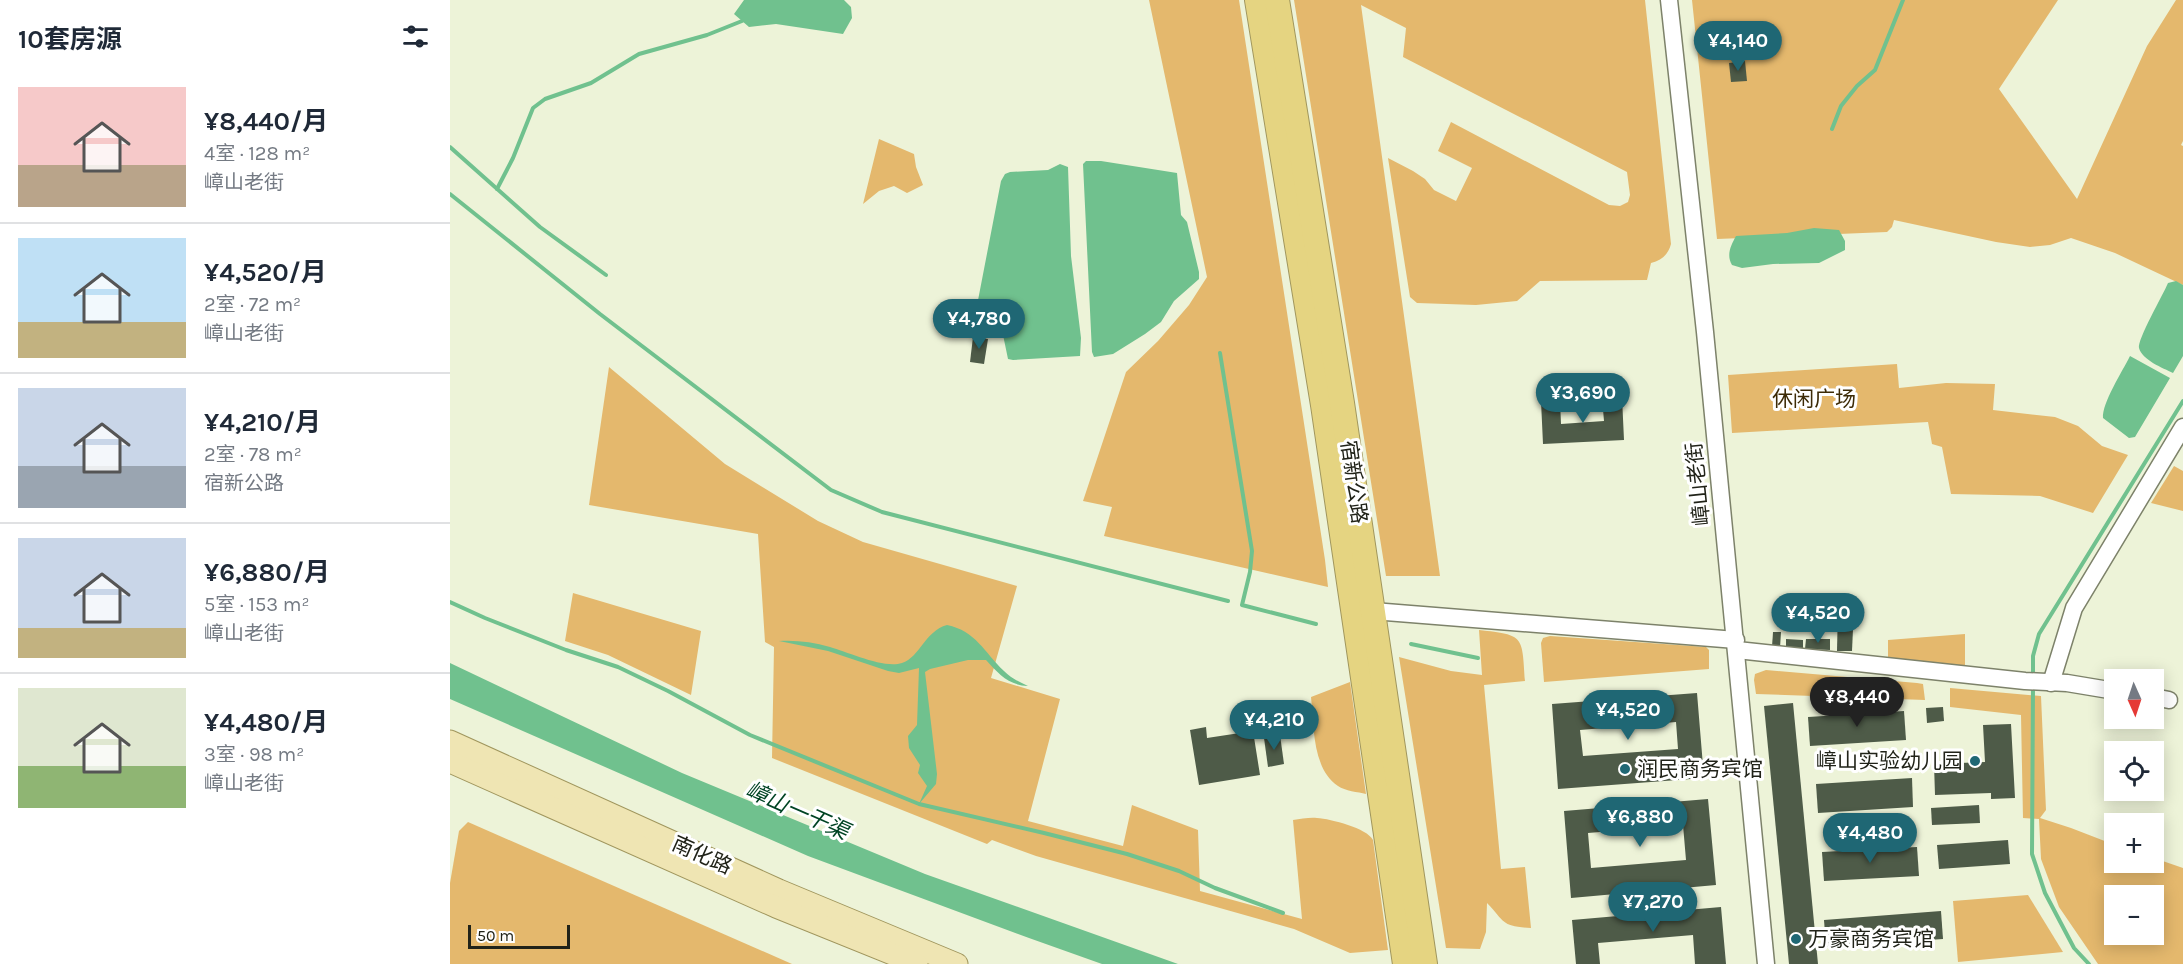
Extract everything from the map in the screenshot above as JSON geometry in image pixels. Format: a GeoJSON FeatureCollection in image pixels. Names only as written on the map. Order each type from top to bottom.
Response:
{"type":"FeatureCollection","features":[{"type":"Feature","properties":{"kind":"highway","name":"宿新公路"},"geometry":{"type":"LineString","coordinates":[[1257,0],[1323,405],[1405,964]]}},
{"type":"Feature","properties":{"kind":"highway","name":"宿新公路"},"geometry":{"type":"LineString","coordinates":[[1277,0],[1342,403],[1425,964]]}},
{"type":"Feature","properties":{"kind":"main road","name":"南化路"},"geometry":{"type":"LineString","coordinates":[[450,741],[779,890],[957,964]]}},
{"type":"Feature","properties":{"kind":"main road","name":"南化路"},"geometry":{"type":"LineString","coordinates":[[450,762],[766,902],[917,964]]}},
{"type":"Feature","properties":{"kind":"street","name":"嶂山老街"},"geometry":{"type":"LineString","coordinates":[[1669,0],[1736,645],[1766,964]]}},
{"type":"Feature","properties":{"kind":"street"},"geometry":{"type":"LineString","coordinates":[[2038,682],[2074,608],[2183,427]]}},
{"type":"Feature","properties":{"kind":"street"},"geometry":{"type":"LineString","coordinates":[[1373,612],[1736,645],[2104,690]]}},
{"type":"Feature","properties":{"kind":"green space"},"geometry":{"type":"Polygon","coordinates":[[[1149,0],[1239,0],[1328,587],[1104,536],[1112,507],[1083,501],[1126,372],[1158,341],[1189,305],[1207,277],[1149,0]]]}},
{"type":"Feature","properties":{"kind":"green space"},"geometry":{"type":"Polygon","coordinates":[[[1294,0],[1645,0],[1671,244],[1668,251],[1661,259],[1651,263],[1647,280],[1540,281],[1517,301],[1476,305],[1417,303],[1410,297],[1388,158],[1425,179],[1434,190],[1456,201],[1472,168],[1438,151],[1451,122],[1609,205],[1620,206],[1628,202],[1630,195],[1627,172],[1403,57],[1406,28],[1361,5],[1440,576],[1386,576],[1294,0]]]}},
{"type":"Feature","properties":{"kind":"green space"},"geometry":{"type":"Polygon","coordinates":[[[1692,0],[2058,0],[1999,89],[2077,199],[2147,46],[2176,0],[2183,0],[2183,141],[2181,145],[2183,146],[2183,285],[2115,253],[2071,238],[2050,245],[2030,247],[1894,220],[1887,232],[1717,239],[1692,0]]]}},
{"type":"Feature","properties":{"kind":"green space"},"geometry":{"type":"Polygon","coordinates":[[[879,139],[914,154],[923,185],[907,193],[894,186],[879,191],[863,204],[879,139]]]}},
{"type":"Feature","properties":{"kind":"green space","name":"休闲广场"},"geometry":{"type":"Polygon","coordinates":[[[1897,364],[1899,388],[1946,383],[1995,384],[1993,410],[2055,417],[2078,426],[2102,446],[2128,455],[2093,513],[2040,496],[1951,494],[1942,447],[1932,444],[1928,422],[1732,433],[1728,375],[1897,364]]]}},
{"type":"Feature","properties":{"kind":"green space"},"geometry":{"type":"Polygon","coordinates":[[[609,367],[725,464],[818,521],[863,542],[1017,586],[991,678],[1060,699],[1028,821],[1123,846],[1132,805],[1198,830],[1200,891],[1302,919],[1293,820],[1314,818],[1348,825],[1364,832],[1373,840],[1388,950],[1350,953],[1294,929],[1036,856],[992,840],[987,844],[772,758],[774,647],[765,642],[758,534],[589,505],[609,367]]]}},
{"type":"Feature","properties":{"kind":"green space"},"geometry":{"type":"Polygon","coordinates":[[[2174,466],[2183,471],[2183,511],[2151,503],[2174,466]]]}},
{"type":"Feature","properties":{"kind":"green space"},"geometry":{"type":"Polygon","coordinates":[[[573,593],[701,631],[691,695],[608,655],[565,641],[573,593]]]}},
{"type":"Feature","properties":{"kind":"green space"},"geometry":{"type":"Polygon","coordinates":[[[1479,630],[1513,636],[1518,640],[1523,655],[1525,681],[1484,685],[1501,869],[1525,867],[1531,928],[1514,926],[1505,922],[1487,903],[1486,932],[1480,949],[1446,948],[1399,657],[1451,671],[1482,675],[1479,630]]]}},
{"type":"Feature","properties":{"kind":"green space"},"geometry":{"type":"Polygon","coordinates":[[[1965,634],[1965,667],[1888,660],[1888,640],[1965,634]]]}},
{"type":"Feature","properties":{"kind":"green space"},"geometry":{"type":"Polygon","coordinates":[[[1550,636],[1706,647],[1709,650],[1709,669],[1544,682],[1541,643],[1543,638],[1550,636]]]}},
{"type":"Feature","properties":{"kind":"green space"},"geometry":{"type":"Polygon","coordinates":[[[1766,670],[1923,684],[1925,700],[1756,694],[1755,674],[1766,670]]]}},
{"type":"Feature","properties":{"kind":"green space"},"geometry":{"type":"Polygon","coordinates":[[[1350,682],[1366,794],[1341,788],[1329,778],[1319,758],[1314,733],[1311,697],[1350,682]]]}},
{"type":"Feature","properties":{"kind":"green space"},"geometry":{"type":"Polygon","coordinates":[[[1950,688],[2041,696],[2046,810],[2040,818],[2104,841],[2104,873],[2164,873],[2164,861],[2183,868],[2183,964],[2098,964],[2059,907],[2041,859],[2039,819],[2023,818],[2021,715],[1950,707],[1950,688]]]}},
{"type":"Feature","properties":{"kind":"green space"},"geometry":{"type":"Polygon","coordinates":[[[468,822],[792,964],[450,964],[450,883],[459,831],[468,822]]]}},
{"type":"Feature","properties":{"kind":"green space"},"geometry":{"type":"Polygon","coordinates":[[[2028,895],[2063,952],[1958,962],[1953,901],[2028,895]]]}},
{"type":"Feature","properties":{"kind":"shaded area"},"geometry":{"type":"Polygon","coordinates":[[[744,0],[844,0],[851,7],[852,18],[843,34],[776,24],[749,27],[734,14],[744,0]]]}},
{"type":"Feature","properties":{"kind":"shaded area"},"geometry":{"type":"Polygon","coordinates":[[[1086,161],[1101,161],[1177,173],[1181,215],[1187,222],[1199,272],[1199,279],[1174,301],[1161,322],[1113,354],[1094,357],[1083,164],[1086,161]]]}},
{"type":"Feature","properties":{"kind":"shaded area"},"geometry":{"type":"Polygon","coordinates":[[[1060,164],[1068,167],[1071,256],[1081,338],[1080,356],[1008,359],[1002,330],[974,321],[1001,181],[1005,174],[1010,172],[1048,170],[1060,164]]]}},
{"type":"Feature","properties":{"kind":"shaded area"},"geometry":{"type":"Polygon","coordinates":[[[1814,228],[1839,230],[1845,241],[1845,250],[1819,263],[1773,264],[1742,268],[1732,265],[1730,261],[1730,250],[1736,236],[1787,233],[1814,228]]]}},
{"type":"Feature","properties":{"kind":"shaded area"},"geometry":{"type":"Polygon","coordinates":[[[2176,281],[2183,285],[2183,356],[2173,373],[2148,360],[2141,352],[2139,343],[2168,283],[2176,281]]]}},
{"type":"Feature","properties":{"kind":"shaded area"},"geometry":{"type":"Polygon","coordinates":[[[2130,356],[2170,378],[2135,437],[2129,438],[2103,418],[2109,396],[2130,356]]]}},
{"type":"Feature","properties":{"kind":"shaded area"},"geometry":{"type":"Polygon","coordinates":[[[947,625],[973,637],[1007,673],[1028,686],[1009,681],[986,660],[968,660],[925,672],[937,774],[936,784],[919,804],[927,786],[918,773],[920,765],[909,748],[908,736],[917,725],[919,668],[899,673],[888,671],[828,651],[779,641],[817,644],[876,662],[894,664],[908,660],[933,633],[947,625]]]}},
{"type":"Feature","properties":{"kind":"shaded area"},"geometry":{"type":"Polygon","coordinates":[[[450,663],[682,773],[925,874],[1178,964],[1102,964],[808,856],[450,699],[450,663]]]}},
{"type":"Feature","properties":{"kind":"building"},"geometry":{"type":"Polygon","coordinates":[[[1745,61],[1747,81],[1731,82],[1729,63],[1745,61]]]}},
{"type":"Feature","properties":{"kind":"building"},"geometry":{"type":"Polygon","coordinates":[[[973,337],[988,339],[984,364],[970,362],[973,337]]]}},
{"type":"Feature","properties":{"kind":"building"},"geometry":{"type":"Polygon","coordinates":[[[1622,397],[1624,440],[1543,444],[1541,401],[1560,400],[1561,424],[1604,421],[1602,398],[1622,397]]]}},
{"type":"Feature","properties":{"kind":"building"},"geometry":{"type":"Polygon","coordinates":[[[1838,606],[1854,607],[1852,651],[1837,651],[1838,606]]]}},
{"type":"Feature","properties":{"kind":"building"},"geometry":{"type":"Polygon","coordinates":[[[1773,632],[1781,632],[1780,648],[1772,647],[1773,632]]]}},
{"type":"Feature","properties":{"kind":"building"},"geometry":{"type":"Polygon","coordinates":[[[1786,639],[1803,640],[1803,649],[1786,648],[1786,639]]]}},
{"type":"Feature","properties":{"kind":"building"},"geometry":{"type":"Polygon","coordinates":[[[1806,639],[1830,639],[1830,650],[1805,649],[1806,639]]]}},
{"type":"Feature","properties":{"kind":"building"},"geometry":{"type":"Polygon","coordinates":[[[1697,693],[1704,778],[1558,789],[1552,704],[1697,693]],[[1676,722],[1580,730],[1583,756],[1678,749],[1676,722]]]}},
{"type":"Feature","properties":{"kind":"building"},"geometry":{"type":"Polygon","coordinates":[[[1793,703],[1818,964],[1789,964],[1764,706],[1793,703]]]}},
{"type":"Feature","properties":{"kind":"building"},"geometry":{"type":"Polygon","coordinates":[[[1943,707],[1944,721],[1927,723],[1926,708],[1943,707]]]}},
{"type":"Feature","properties":{"kind":"building"},"geometry":{"type":"Polygon","coordinates":[[[1904,711],[1906,740],[1810,746],[1808,717],[1904,711]]]}},
{"type":"Feature","properties":{"kind":"building"},"geometry":{"type":"Polygon","coordinates":[[[2011,724],[2015,798],[1991,799],[1991,793],[1935,795],[1934,764],[1985,762],[1983,725],[2011,724]]]}},
{"type":"Feature","properties":{"kind":"building"},"geometry":{"type":"Polygon","coordinates":[[[1206,727],[1207,738],[1253,731],[1260,775],[1199,785],[1190,730],[1206,727]]]}},
{"type":"Feature","properties":{"kind":"building"},"geometry":{"type":"Polygon","coordinates":[[[1280,735],[1284,764],[1268,767],[1264,738],[1280,735]]]}},
{"type":"Feature","properties":{"kind":"building"},"geometry":{"type":"Polygon","coordinates":[[[1912,778],[1913,807],[1818,813],[1816,784],[1912,778]]]}},
{"type":"Feature","properties":{"kind":"building"},"geometry":{"type":"Polygon","coordinates":[[[1708,799],[1716,885],[1571,898],[1564,811],[1708,799]],[[1683,825],[1588,833],[1591,868],[1686,860],[1683,825]]]}},
{"type":"Feature","properties":{"kind":"building"},"geometry":{"type":"Polygon","coordinates":[[[1979,805],[1980,823],[1932,825],[1931,808],[1979,805]]]}},
{"type":"Feature","properties":{"kind":"building"},"geometry":{"type":"Polygon","coordinates":[[[2008,840],[2010,864],[1939,869],[1937,845],[2008,840]]]}},
{"type":"Feature","properties":{"kind":"building"},"geometry":{"type":"Polygon","coordinates":[[[1917,847],[1919,876],[1824,881],[1822,852],[1917,847]]]}},
{"type":"Feature","properties":{"kind":"building"},"geometry":{"type":"Polygon","coordinates":[[[1721,907],[1726,964],[1695,964],[1693,935],[1598,943],[1600,964],[1576,964],[1572,920],[1721,907]]]}},
{"type":"Feature","properties":{"kind":"building"},"geometry":{"type":"Polygon","coordinates":[[[1941,911],[1943,939],[1826,947],[1824,920],[1941,911]]]}},
{"type":"Feature","properties":{"kind":"waterway"},"geometry":{"type":"LineString","coordinates":[[1832,129],[1841,106],[1857,86],[1875,70],[1903,0]]}},
{"type":"Feature","properties":{"kind":"waterway"},"geometry":{"type":"LineString","coordinates":[[497,189],[513,158],[533,108],[545,99],[591,83],[639,54],[707,35],[742,21]]}},
{"type":"Feature","properties":{"kind":"waterway"},"geometry":{"type":"LineString","coordinates":[[450,147],[540,227],[606,275]]}},
{"type":"Feature","properties":{"kind":"waterway"},"geometry":{"type":"LineString","coordinates":[[450,194],[600,314],[831,490],[882,512],[1228,601]]}},
{"type":"Feature","properties":{"kind":"waterway"},"geometry":{"type":"LineString","coordinates":[[1220,353],[1252,551],[1250,572],[1242,605],[1316,624]]}},
{"type":"Feature","properties":{"kind":"waterway"},"geometry":{"type":"LineString","coordinates":[[2033,677],[2033,656],[2039,634],[2183,401]]}},
{"type":"Feature","properties":{"kind":"waterway"},"geometry":{"type":"LineString","coordinates":[[450,602],[566,650],[618,667],[750,735],[919,804],[1127,854],[1179,871],[1215,888],[1283,913]]}},
{"type":"Feature","properties":{"kind":"waterway"},"geometry":{"type":"LineString","coordinates":[[1411,644],[1478,658]]}},
{"type":"Feature","properties":{"kind":"waterway"},"geometry":{"type":"LineString","coordinates":[[2033,687],[2032,854],[2045,893],[2074,948],[2089,964]]}},
{"type":"Feature","properties":{"kind":"place","name":"嶂山实验幼儿园"},"geometry":{"type":"Point","coordinates":[1975,761]}},
{"type":"Feature","properties":{"kind":"place","name":"润民商务宾馆"},"geometry":{"type":"Point","coordinates":[1625,769]}},
{"type":"Feature","properties":{"kind":"place","name":"万豪商务宾馆"},"geometry":{"type":"Point","coordinates":[1796,939]}},
{"type":"Feature","properties":{"kind":"water label","name":"嶂山一干渠"},"geometry":{"type":"Point","coordinates":[797,811]}}]}
